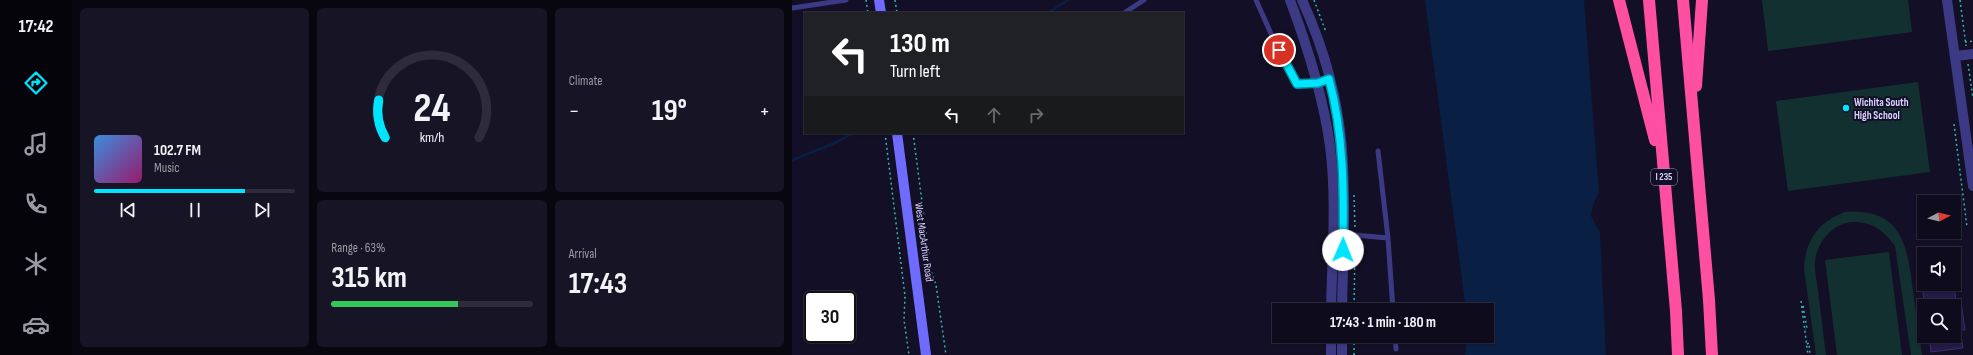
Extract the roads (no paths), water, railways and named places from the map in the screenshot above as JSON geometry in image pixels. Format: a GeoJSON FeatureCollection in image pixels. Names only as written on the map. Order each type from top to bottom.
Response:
{"type":"FeatureCollection","features":[{"type":"Feature","properties":{"kind":"highway"},"geometry":{"type":"LineString","coordinates":[[1619,0],[1664,174]]}},
{"type":"Feature","properties":{"kind":"highway","name":"I 235"},"geometry":{"type":"LineString","coordinates":[[1649,0],[1676,311],[1678,355]]}},
{"type":"Feature","properties":{"kind":"highway"},"geometry":{"type":"LineString","coordinates":[[1683,0],[1709,300],[1712,355]]}},
{"type":"Feature","properties":{"kind":"highway"},"geometry":{"type":"LineString","coordinates":[[1694,130],[1702,0]]}},
{"type":"Feature","properties":{"kind":"street"},"geometry":{"type":"LineString","coordinates":[[879,0],[881,12]]}},
{"type":"Feature","properties":{"kind":"street"},"geometry":{"type":"LineString","coordinates":[[1290,0],[1310,51],[1318,83],[1330,147],[1332,236],[1331,303]]}},
{"type":"Feature","properties":{"kind":"street"},"geometry":{"type":"LineString","coordinates":[[1302,0],[1329,79],[1339,125],[1342,149],[1342,303]]}},
{"type":"Feature","properties":{"kind":"street"},"geometry":{"type":"LineString","coordinates":[[1948,0],[1972,167],[1973,186]]}},
{"type":"Feature","properties":{"kind":"street"},"geometry":{"type":"LineString","coordinates":[[1956,56],[1973,54]]}},
{"type":"Feature","properties":{"kind":"street","name":"West MacArthur Road"},"geometry":{"type":"LineString","coordinates":[[897,134],[926,355]]}},
{"type":"Feature","properties":{"kind":"street"},"geometry":{"type":"LineString","coordinates":[[1331,343],[1331,355]]}},
{"type":"Feature","properties":{"kind":"street"},"geometry":{"type":"LineString","coordinates":[[1342,343],[1342,355]]}},
{"type":"Feature","properties":{"kind":"lane"},"geometry":{"type":"LineString","coordinates":[[792,8],[846,0]]}},
{"type":"Feature","properties":{"kind":"lane"},"geometry":{"type":"LineString","coordinates":[[1126,12],[1144,0]]}},
{"type":"Feature","properties":{"kind":"lane"},"geometry":{"type":"LineString","coordinates":[[1256,0],[1284,63],[1297,84],[1318,83],[1329,79]]}},
{"type":"Feature","properties":{"kind":"lane"},"geometry":{"type":"LineString","coordinates":[[1378,151],[1388,238],[1393,303]]}},
{"type":"Feature","properties":{"kind":"lane"},"geometry":{"type":"LineString","coordinates":[[1332,236],[1343,234],[1388,238]]}},
{"type":"Feature","properties":{"kind":"lane"},"geometry":{"type":"LineString","coordinates":[[1396,343],[1396,349]]}},
{"type":"Feature","properties":{"kind":"water"},"geometry":{"type":"Polygon","coordinates":[[[1425,0],[1584,0],[1599,192],[1593,205],[1591,216],[1600,232],[1606,355],[1465,355],[1466,343],[1494,343],[1494,303],[1465,303],[1425,0]]]}},
{"type":"Feature","properties":{"kind":"waterway"},"geometry":{"type":"LineString","coordinates":[[1050,12],[1068,0]]}},
{"type":"Feature","properties":{"kind":"waterway"},"geometry":{"type":"LineString","coordinates":[[792,160],[835,143],[851,134]]}},
{"type":"Feature","properties":{"kind":"place","name":"Wichita South High School"},"geometry":{"type":"Point","coordinates":[1846,108]}}]}
